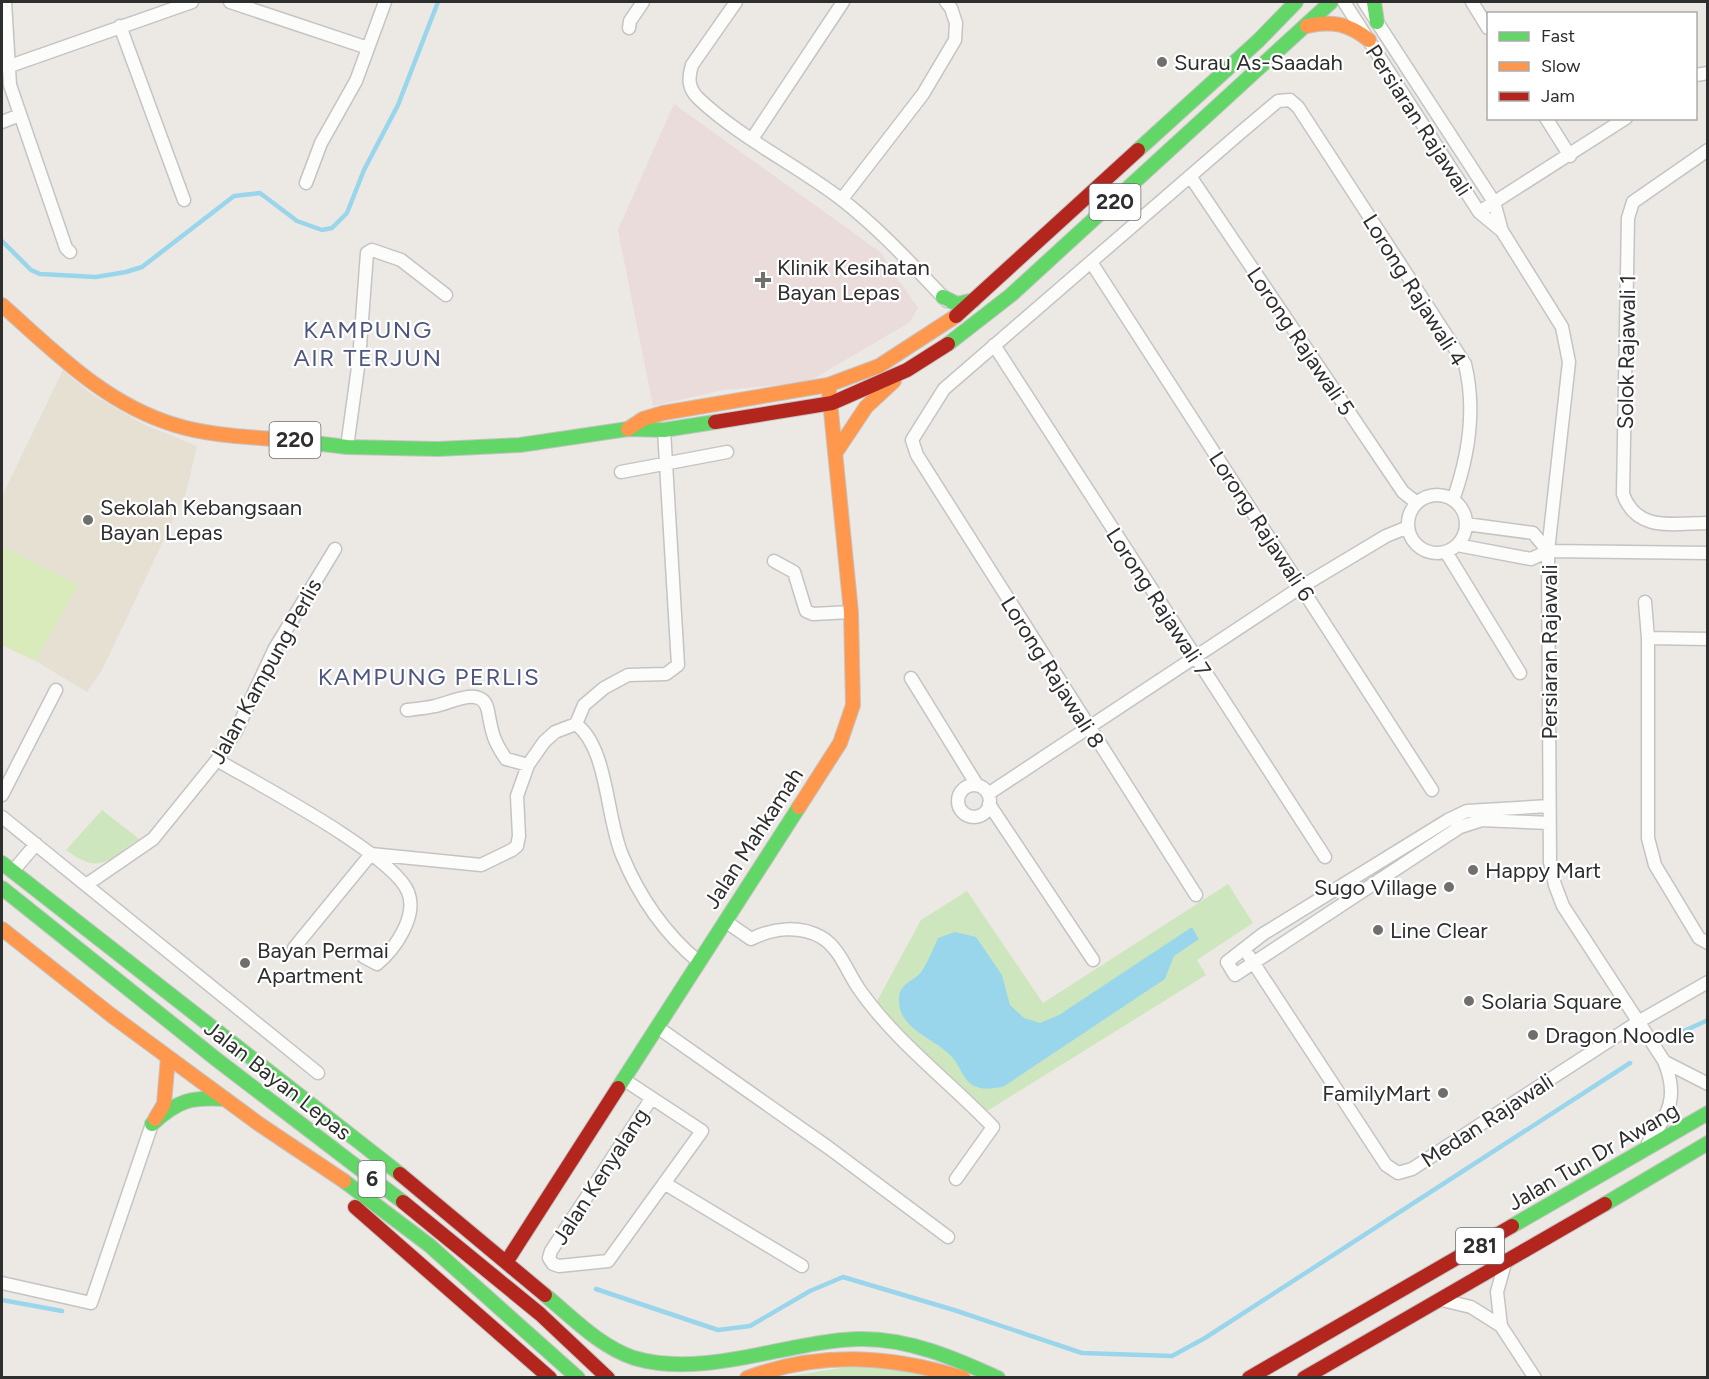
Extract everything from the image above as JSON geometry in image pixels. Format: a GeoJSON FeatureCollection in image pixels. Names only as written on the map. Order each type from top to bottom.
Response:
{"type":"FeatureCollection","features":[{"type":"Feature","properties":{"kind":"main road","name":"220"},"geometry":{"type":"LineString","coordinates":[[628,429],[644,419],[663,413],[828,386],[879,366],[959,314],[1258,41],[1295,2]]}},
{"type":"Feature","properties":{"kind":"main road","name":"220"},"geometry":{"type":"LineString","coordinates":[[2,305],[87,381],[125,405],[177,426],[205,431],[271,436],[347,447],[438,449],[520,446],[628,429],[664,430],[832,404],[907,370],[970,329],[1011,295],[1331,2]]}},
{"type":"Feature","properties":{"kind":"main road"},"geometry":{"type":"LineString","coordinates":[[1374,2],[1377,22]]}},
{"type":"Feature","properties":{"kind":"main road"},"geometry":{"type":"LineString","coordinates":[[1307,26],[1324,22],[1342,22],[1356,29],[1369,40]]}},
{"type":"Feature","properties":{"kind":"main road"},"geometry":{"type":"LineString","coordinates":[[943,297],[957,304],[974,300]]}},
{"type":"Feature","properties":{"kind":"main road"},"geometry":{"type":"LineString","coordinates":[[938,326],[944,313],[943,297]]}},
{"type":"Feature","properties":{"kind":"main road"},"geometry":{"type":"LineString","coordinates":[[836,452],[867,407],[907,370]]}},
{"type":"Feature","properties":{"kind":"main road","name":"Jalan Mahkamah"},"geometry":{"type":"LineString","coordinates":[[507,1261],[840,743],[853,705],[851,612],[832,404],[828,386]]}},
{"type":"Feature","properties":{"kind":"main road"},"geometry":{"type":"LineString","coordinates":[[2,862],[507,1261],[603,1343],[640,1360],[692,1367],[748,1359],[816,1343],[859,1339],[901,1342],[945,1355],[998,1377]]}},
{"type":"Feature","properties":{"kind":"main road","name":"Jalan Bayan Lepas"},"geometry":{"type":"LineString","coordinates":[[2,888],[216,1059],[455,1242],[540,1314],[608,1377]]}},
{"type":"Feature","properties":{"kind":"main road","name":"Jalan Bayan Lepas"},"geometry":{"type":"LineString","coordinates":[[2,929],[168,1057],[338,1176],[429,1245],[578,1377]]}},
{"type":"Feature","properties":{"kind":"main road"},"geometry":{"type":"LineString","coordinates":[[152,1124],[164,1104],[168,1057]]}},
{"type":"Feature","properties":{"kind":"main road"},"geometry":{"type":"LineString","coordinates":[[152,1124],[171,1106],[192,1097],[225,1098]]}},
{"type":"Feature","properties":{"kind":"main road","name":"Jalan Tun Dr Awang"},"geometry":{"type":"LineString","coordinates":[[1250,1377],[1348,1318],[1640,1154],[1707,1113]]}},
{"type":"Feature","properties":{"kind":"main road","name":"Jalan Tun Dr Awang"},"geometry":{"type":"LineString","coordinates":[[1304,1377],[1506,1263],[1707,1143]]}},
{"type":"Feature","properties":{"kind":"main road"},"geometry":{"type":"LineString","coordinates":[[294,1147],[329,1185],[550,1377]]}},
{"type":"Feature","properties":{"kind":"main road"},"geometry":{"type":"LineString","coordinates":[[747,1377],[762,1371],[810,1360],[888,1359],[963,1377]]}},
{"type":"Feature","properties":{"kind":"street"},"geometry":{"type":"LineString","coordinates":[[5,2],[7,67],[20,115],[66,248],[70,252]]}},
{"type":"Feature","properties":{"kind":"street"},"geometry":{"type":"LineString","coordinates":[[230,2],[368,48]]}},
{"type":"Feature","properties":{"kind":"street"},"geometry":{"type":"LineString","coordinates":[[306,183],[321,143],[356,81],[385,2]]}},
{"type":"Feature","properties":{"kind":"street"},"geometry":{"type":"LineString","coordinates":[[629,28],[630,21],[643,2]]}},
{"type":"Feature","properties":{"kind":"street"},"geometry":{"type":"LineString","coordinates":[[736,2],[692,65],[688,77],[690,89],[698,98],[752,139],[842,199],[896,247],[959,314],[970,329]]}},
{"type":"Feature","properties":{"kind":"street"},"geometry":{"type":"LineString","coordinates":[[752,139],[843,2]]}},
{"type":"Feature","properties":{"kind":"street"},"geometry":{"type":"LineString","coordinates":[[842,199],[923,94],[955,40],[956,23],[951,8],[946,2]]}},
{"type":"Feature","properties":{"kind":"street","name":"Persiaran Rajawali"},"geometry":{"type":"LineString","coordinates":[[1344,2],[1479,212],[1502,231]]}},
{"type":"Feature","properties":{"kind":"street","name":"Persiaran Rajawali"},"geometry":{"type":"LineString","coordinates":[[1364,2],[1494,202],[1502,231],[1562,327],[1569,362],[1548,551],[1550,862],[1563,906],[1664,1061],[1673,1089],[1669,1108],[1640,1154]]}},
{"type":"Feature","properties":{"kind":"street"},"geometry":{"type":"LineString","coordinates":[[1472,2],[1487,26]]}},
{"type":"Feature","properties":{"kind":"street"},"geometry":{"type":"LineString","coordinates":[[7,67],[186,3]]}},
{"type":"Feature","properties":{"kind":"street"},"geometry":{"type":"LineString","coordinates":[[120,26],[184,200]]}},
{"type":"Feature","properties":{"kind":"street","name":"Lorong Rajawali 4"},"geometry":{"type":"LineString","coordinates":[[1190,176],[1278,101],[1290,100],[1298,106],[1465,364],[1470,384],[1465,467],[1453,500]]}},
{"type":"Feature","properties":{"kind":"street"},"geometry":{"type":"LineString","coordinates":[[2,122],[20,115]]}},
{"type":"Feature","properties":{"kind":"street"},"geometry":{"type":"LineString","coordinates":[[1547,120],[1570,156]]}},
{"type":"Feature","properties":{"kind":"street"},"geometry":{"type":"LineString","coordinates":[[1479,212],[1623,120]]}},
{"type":"Feature","properties":{"kind":"street","name":"Solok Rajawali 1"},"geometry":{"type":"LineString","coordinates":[[1707,150],[1633,202],[1628,218],[1623,494],[1633,514],[1647,523],[1707,524]]}},
{"type":"Feature","properties":{"kind":"street"},"geometry":{"type":"LineString","coordinates":[[994,345],[1190,176]]}},
{"type":"Feature","properties":{"kind":"street","name":"Lorong Rajawali 5"},"geometry":{"type":"LineString","coordinates":[[1190,176],[1403,492],[1417,503]]}},
{"type":"Feature","properties":{"kind":"street"},"geometry":{"type":"LineString","coordinates":[[347,447],[359,360],[367,253],[372,250],[390,254],[446,295]]}},
{"type":"Feature","properties":{"kind":"street","name":"Lorong Rajawali 6"},"geometry":{"type":"LineString","coordinates":[[1091,262],[1432,790]]}},
{"type":"Feature","properties":{"kind":"street","name":"Lorong Rajawali 8"},"geometry":{"type":"LineString","coordinates":[[994,345],[944,389],[912,440],[913,447],[1196,895]]}},
{"type":"Feature","properties":{"kind":"street","name":"Lorong Rajawali 7"},"geometry":{"type":"LineString","coordinates":[[994,345],[1325,857]]}},
{"type":"Feature","properties":{"kind":"street"},"geometry":{"type":"LineString","coordinates":[[371,854],[481,865],[512,850],[517,846],[519,836],[517,796],[528,765],[544,742],[555,732],[576,724],[584,705],[604,688],[628,675],[666,674],[678,665],[664,430]]}},
{"type":"Feature","properties":{"kind":"street"},"geometry":{"type":"LineString","coordinates":[[621,472],[727,452]]}},
{"type":"Feature","properties":{"kind":"street"},"geometry":{"type":"LineString","coordinates":[[1451,549],[1466,524],[1464,515],[1453,500],[1434,495],[1417,503],[1409,518],[1410,535],[1421,548],[1437,553],[1451,549],[1531,559],[1548,551],[1707,553]]}},
{"type":"Feature","properties":{"kind":"street"},"geometry":{"type":"LineString","coordinates":[[1466,524],[1533,533],[1548,551]]}},
{"type":"Feature","properties":{"kind":"street"},"geometry":{"type":"LineString","coordinates":[[977,785],[967,786],[960,794],[961,809],[974,816],[984,813],[989,799],[1089,727],[1301,587],[1386,536],[1408,526]]}},
{"type":"Feature","properties":{"kind":"street","name":"Jalan Kampung Perlis"},"geometry":{"type":"LineString","coordinates":[[86,885],[153,839],[217,760],[236,730],[275,648],[335,549]]}},
{"type":"Feature","properties":{"kind":"street"},"geometry":{"type":"LineString","coordinates":[[1451,549],[1520,673]]}},
{"type":"Feature","properties":{"kind":"street"},"geometry":{"type":"LineString","coordinates":[[774,561],[794,572],[806,611],[820,614],[851,612]]}},
{"type":"Feature","properties":{"kind":"street"},"geometry":{"type":"LineString","coordinates":[[1645,602],[1648,638],[1648,837],[1655,865],[1700,938],[1707,944]]}},
{"type":"Feature","properties":{"kind":"street"},"geometry":{"type":"LineString","coordinates":[[1648,638],[1707,639]]}},
{"type":"Feature","properties":{"kind":"street"},"geometry":{"type":"LineString","coordinates":[[911,678],[977,785],[989,799],[1093,960]]}},
{"type":"Feature","properties":{"kind":"street"},"geometry":{"type":"LineString","coordinates":[[2,795],[56,690]]}},
{"type":"Feature","properties":{"kind":"street"},"geometry":{"type":"LineString","coordinates":[[406,711],[436,706],[469,696],[477,697],[488,709],[489,726],[494,741],[506,759],[528,765]]}},
{"type":"Feature","properties":{"kind":"street"},"geometry":{"type":"LineString","coordinates":[[576,724],[592,741],[599,757],[616,838],[635,881],[658,918],[680,946],[699,962]]}},
{"type":"Feature","properties":{"kind":"street"},"geometry":{"type":"LineString","coordinates":[[217,760],[371,854],[396,874],[405,885],[411,903],[408,918],[389,954],[377,964],[364,957]]}},
{"type":"Feature","properties":{"kind":"street"},"geometry":{"type":"LineString","coordinates":[[1549,806],[1467,811],[1448,820],[1245,948],[1227,962],[1235,975],[1460,827],[1482,820],[1549,823]]}},
{"type":"Feature","properties":{"kind":"street"},"geometry":{"type":"LineString","coordinates":[[2,817],[318,1073]]}},
{"type":"Feature","properties":{"kind":"street"},"geometry":{"type":"LineString","coordinates":[[13,872],[36,844]]}},
{"type":"Feature","properties":{"kind":"street"},"geometry":{"type":"LineString","coordinates":[[294,948],[371,854]]}},
{"type":"Feature","properties":{"kind":"street"},"geometry":{"type":"LineString","coordinates":[[725,921],[751,939],[781,929],[806,932],[822,938],[833,946],[859,989],[897,1034],[993,1127],[956,1179]]}},
{"type":"Feature","properties":{"kind":"street","name":"Medan Rajawali"},"geometry":{"type":"LineString","coordinates":[[1245,948],[1386,1166],[1398,1173],[1412,1169],[1638,1022]]}},
{"type":"Feature","properties":{"kind":"street"},"geometry":{"type":"LineString","coordinates":[[1638,1022],[1707,982]]}},
{"type":"Feature","properties":{"kind":"street"},"geometry":{"type":"LineString","coordinates":[[657,1027],[829,1148],[948,1237]]}},
{"type":"Feature","properties":{"kind":"street","name":"Persiaran Rajawali"},"geometry":{"type":"LineString","coordinates":[[1664,1061],[1707,1084]]}},
{"type":"Feature","properties":{"kind":"street","name":"Jalan Kenyalang"},"geometry":{"type":"LineString","coordinates":[[623,1079],[702,1131],[608,1261],[559,1266],[553,1264],[549,1258],[551,1251],[651,1099]]}},
{"type":"Feature","properties":{"kind":"street"},"geometry":{"type":"LineString","coordinates":[[2,1282],[91,1303],[152,1124]]}},
{"type":"Feature","properties":{"kind":"street"},"geometry":{"type":"LineString","coordinates":[[664,1183],[802,1266]]}},
{"type":"Feature","properties":{"kind":"street"},"geometry":{"type":"LineString","coordinates":[[1501,1326],[1497,1292],[1506,1263]]}},
{"type":"Feature","properties":{"kind":"street"},"geometry":{"type":"LineString","coordinates":[[1442,1300],[1471,1307],[1501,1326],[1535,1377]]}},
{"type":"Feature","properties":{"kind":"shaded area","name":"Klinik Kesihatan Bayan Lepas"},"geometry":{"type":"Polygon","coordinates":[[[674,104],[880,252],[918,308],[910,322],[808,382],[723,390],[653,406],[618,230],[674,104]]]}},
{"type":"Feature","properties":{"kind":"shaded area","name":"Sekolah Kebangsaan Bayan Lepas"},"geometry":{"type":"Polygon","coordinates":[[[63,370],[90,393],[143,424],[197,446],[186,493],[102,670],[87,692],[29,657],[2,645],[2,496],[63,370]]]}},
{"type":"Feature","properties":{"kind":"green space"},"geometry":{"type":"Polygon","coordinates":[[[2,546],[78,585],[35,661],[2,645],[2,546]]]}},
{"type":"Feature","properties":{"kind":"green space"},"geometry":{"type":"Polygon","coordinates":[[[102,810],[139,839],[111,859],[104,862],[88,862],[66,850],[102,810]]]}},
{"type":"Feature","properties":{"kind":"green space"},"geometry":{"type":"Polygon","coordinates":[[[1228,884],[1253,923],[1197,960],[1206,975],[984,1113],[876,1003],[921,920],[967,891],[1043,1003],[1228,884]]]}},
{"type":"Feature","properties":{"kind":"green space"},"geometry":{"type":"Polygon","coordinates":[[[847,1367],[887,1368],[934,1378],[779,1378],[847,1367]]]}},
{"type":"Feature","properties":{"kind":"water"},"geometry":{"type":"Polygon","coordinates":[[[1192,927],[1199,939],[1174,956],[1165,979],[1003,1087],[984,1089],[972,1085],[951,1056],[910,1025],[900,1009],[899,998],[902,988],[922,971],[938,938],[955,932],[976,937],[1002,975],[1010,1005],[1024,1018],[1040,1023],[1059,1015],[1192,927]]]}},
{"type":"Feature","properties":{"kind":"waterway"},"geometry":{"type":"LineString","coordinates":[[2,241],[31,270],[40,274],[96,277],[142,267],[234,196],[260,193],[297,221],[322,230],[332,228],[347,213],[364,170],[398,105],[438,2]]}},
{"type":"Feature","properties":{"kind":"waterway"},"geometry":{"type":"LineString","coordinates":[[1673,1036],[1708,1020]]}},
{"type":"Feature","properties":{"kind":"waterway"},"geometry":{"type":"LineString","coordinates":[[596,1289],[718,1330],[750,1326],[810,1291],[843,1277],[954,1310],[1082,1353],[1172,1356],[1205,1338],[1630,1063]]}},
{"type":"Feature","properties":{"kind":"waterway"},"geometry":{"type":"LineString","coordinates":[[2,1300],[62,1311]]}},
{"type":"Feature","properties":{"kind":"traffic: fast"},"geometry":{"type":"LineString","coordinates":[[1138,150],[1258,41],[1296,2]]}},
{"type":"Feature","properties":{"kind":"traffic: fast"},"geometry":{"type":"LineString","coordinates":[[948,344],[1011,295],[1331,2]]}},
{"type":"Feature","properties":{"kind":"traffic: fast"},"geometry":{"type":"LineString","coordinates":[[1374,2],[1377,22]]}},
{"type":"Feature","properties":{"kind":"traffic: fast"},"geometry":{"type":"LineString","coordinates":[[943,297],[957,304],[974,300]]}},
{"type":"Feature","properties":{"kind":"traffic: fast"},"geometry":{"type":"LineString","coordinates":[[298,441],[347,447],[438,449],[520,445],[628,429],[664,430],[715,422]]}},
{"type":"Feature","properties":{"kind":"traffic: fast"},"geometry":{"type":"LineString","coordinates":[[618,1088],[799,807]]}},
{"type":"Feature","properties":{"kind":"traffic: fast"},"geometry":{"type":"LineString","coordinates":[[2,863],[400,1174]]}},
{"type":"Feature","properties":{"kind":"traffic: fast"},"geometry":{"type":"LineString","coordinates":[[2,888],[216,1059],[403,1202]]}},
{"type":"Feature","properties":{"kind":"traffic: fast"},"geometry":{"type":"LineString","coordinates":[[152,1124],[170,1110],[186,1102],[225,1099]]}},
{"type":"Feature","properties":{"kind":"traffic: fast"},"geometry":{"type":"LineString","coordinates":[[1512,1226],[1708,1113]]}},
{"type":"Feature","properties":{"kind":"traffic: fast"},"geometry":{"type":"LineString","coordinates":[[1605,1204],[1708,1143]]}},
{"type":"Feature","properties":{"kind":"traffic: fast"},"geometry":{"type":"LineString","coordinates":[[344,1181],[429,1245],[578,1378]]}},
{"type":"Feature","properties":{"kind":"traffic: fast"},"geometry":{"type":"LineString","coordinates":[[545,1295],[587,1331],[609,1346],[634,1358],[661,1363],[718,1362],[831,1341],[859,1339],[913,1346],[965,1363],[998,1378]]}},
{"type":"Feature","properties":{"kind":"traffic: slow"},"geometry":{"type":"LineString","coordinates":[[1307,26],[1324,23],[1340,25],[1354,30],[1369,40]]}},
{"type":"Feature","properties":{"kind":"traffic: slow"},"geometry":{"type":"LineString","coordinates":[[2,305],[82,375],[126,404],[150,416],[205,432],[298,441]]}},
{"type":"Feature","properties":{"kind":"traffic: slow"},"geometry":{"type":"LineString","coordinates":[[628,429],[643,419],[663,413],[828,385],[879,366],[956,316]]}},
{"type":"Feature","properties":{"kind":"traffic: slow"},"geometry":{"type":"LineString","coordinates":[[836,452],[866,407],[894,381]]}},
{"type":"Feature","properties":{"kind":"traffic: slow"},"geometry":{"type":"LineString","coordinates":[[799,807],[840,743],[853,705],[851,612],[829,391]]}},
{"type":"Feature","properties":{"kind":"traffic: slow"},"geometry":{"type":"LineString","coordinates":[[2,929],[111,1015],[259,1124],[344,1181]]}},
{"type":"Feature","properties":{"kind":"traffic: slow"},"geometry":{"type":"LineString","coordinates":[[155,1119],[164,1104],[168,1057]]}},
{"type":"Feature","properties":{"kind":"traffic: slow"},"geometry":{"type":"LineString","coordinates":[[747,1378],[801,1363],[855,1359],[909,1364],[963,1378]]}},
{"type":"Feature","properties":{"kind":"traffic: jam"},"geometry":{"type":"LineString","coordinates":[[956,316],[1138,150]]}},
{"type":"Feature","properties":{"kind":"traffic: jam"},"geometry":{"type":"LineString","coordinates":[[715,422],[832,403],[907,370],[948,344]]}},
{"type":"Feature","properties":{"kind":"traffic: jam"},"geometry":{"type":"LineString","coordinates":[[507,1261],[618,1088]]}},
{"type":"Feature","properties":{"kind":"traffic: jam"},"geometry":{"type":"LineString","coordinates":[[400,1174],[545,1295]]}},
{"type":"Feature","properties":{"kind":"traffic: jam"},"geometry":{"type":"LineString","coordinates":[[403,1202],[540,1314],[608,1378]]}},
{"type":"Feature","properties":{"kind":"traffic: jam"},"geometry":{"type":"LineString","coordinates":[[1304,1378],[1605,1204]]}},
{"type":"Feature","properties":{"kind":"traffic: jam"},"geometry":{"type":"LineString","coordinates":[[355,1207],[550,1378]]}},
{"type":"Feature","properties":{"kind":"traffic: jam"},"geometry":{"type":"LineString","coordinates":[[1249,1378],[1512,1226]]}},
{"type":"Feature","properties":{"kind":"place","name":"Surau As-Saadah"},"geometry":{"type":"Point","coordinates":[1162,62]}},
{"type":"Feature","properties":{"kind":"place","name":"Klinik Kesihatan Bayan Lepas"},"geometry":{"type":"Point","coordinates":[763,280]}},
{"type":"Feature","properties":{"kind":"place","name":"Sekolah Kebangsaan Bayan Lepas"},"geometry":{"type":"Point","coordinates":[88,520]}},
{"type":"Feature","properties":{"kind":"place","name":"Happy Mart"},"geometry":{"type":"Point","coordinates":[1473,870]}},
{"type":"Feature","properties":{"kind":"place","name":"Sugo Village"},"geometry":{"type":"Point","coordinates":[1449,887]}},
{"type":"Feature","properties":{"kind":"place","name":"Line Clear"},"geometry":{"type":"Point","coordinates":[1378,930]}},
{"type":"Feature","properties":{"kind":"place","name":"Bayan Permai Apartment"},"geometry":{"type":"Point","coordinates":[245,963]}},
{"type":"Feature","properties":{"kind":"place","name":"Solaria Square"},"geometry":{"type":"Point","coordinates":[1469,1001]}},
{"type":"Feature","properties":{"kind":"place","name":"Dragon Noodle"},"geometry":{"type":"Point","coordinates":[1533,1035]}},
{"type":"Feature","properties":{"kind":"place","name":"FamilyMart"},"geometry":{"type":"Point","coordinates":[1443,1093]}},
{"type":"Feature","properties":{"kind":"district","name":"KAMPUNG AIR TERJUN"},"geometry":{"type":"Point","coordinates":[368,344]}},
{"type":"Feature","properties":{"kind":"district","name":"KAMPUNG PERLIS"},"geometry":{"type":"Point","coordinates":[429,677]}}]}
